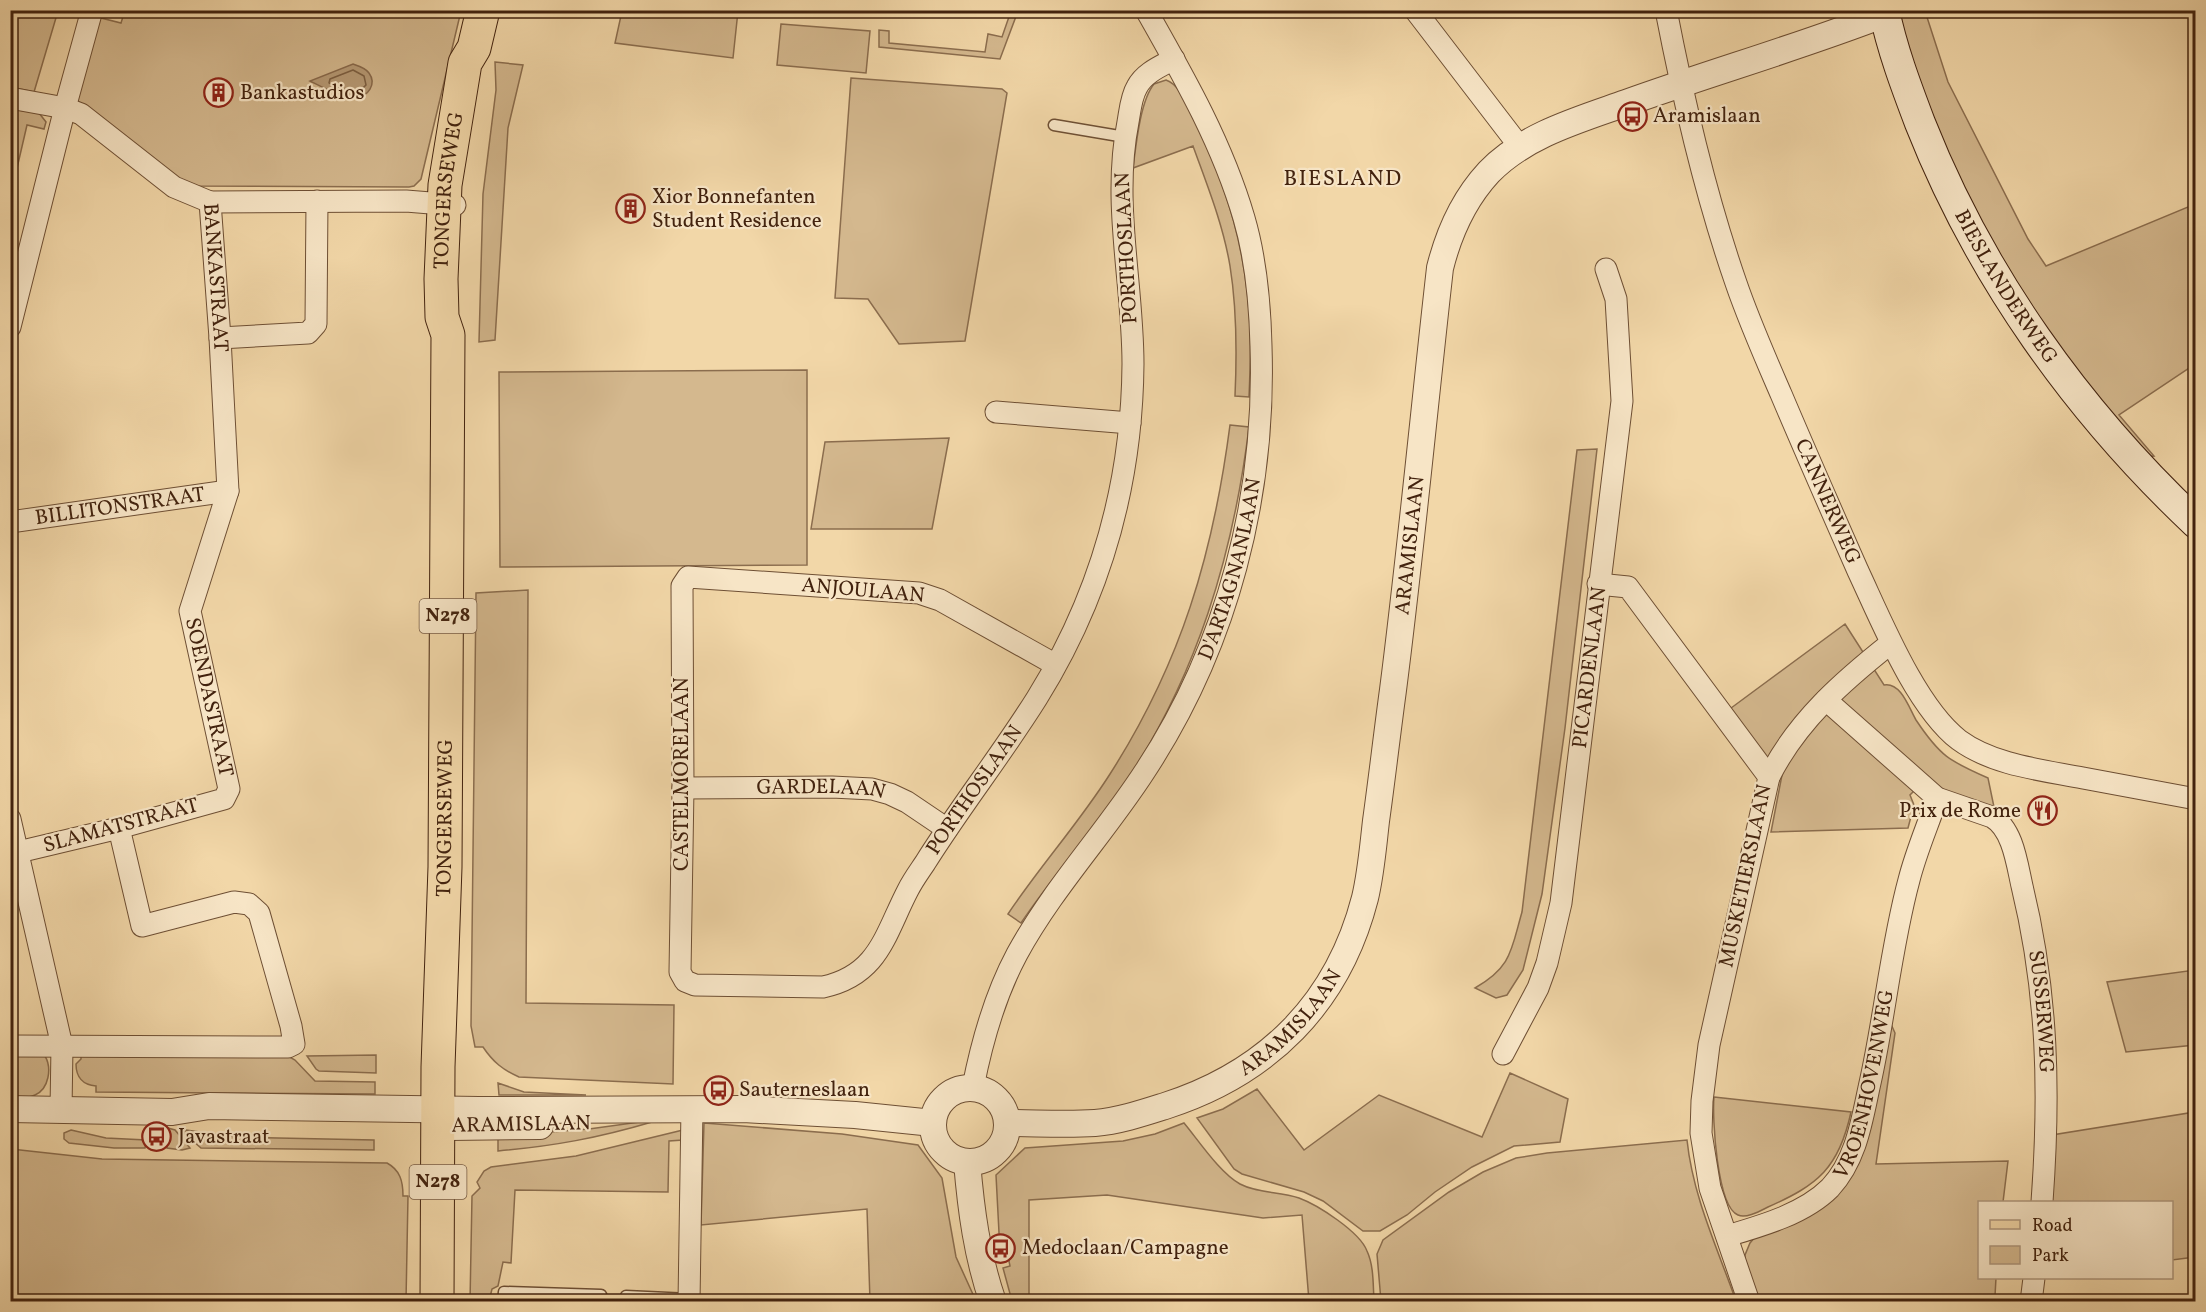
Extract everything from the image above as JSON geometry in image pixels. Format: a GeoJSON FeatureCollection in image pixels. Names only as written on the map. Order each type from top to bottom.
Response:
{"type":"FeatureCollection","features":[{"type":"Feature","properties":{"kind":"main road","name":"TONGERSEWEG"},"geometry":{"type":"LineString","coordinates":[[437,1302],[438,1117],[445,855],[448,335],[453,319],[451,205],[478,66],[474,48],[483,10]]}},
{"type":"Feature","properties":{"kind":"main road","name":"BIESLANDERWEG"},"geometry":{"type":"LineString","coordinates":[[1884,12],[1900,69],[1930,149],[1966,223],[2015,308],[2073,390],[2154,484],[2196,523]]}},
{"type":"Feature","properties":{"kind":"street"},"geometry":{"type":"LineString","coordinates":[[10,327],[92,10]]}},
{"type":"Feature","properties":{"kind":"street","name":"D'ARTAGNANLAAN"},"geometry":{"type":"LineString","coordinates":[[974,1088],[992,1013],[1017,955],[1057,891],[1105,830],[1143,775],[1191,688],[1230,590],[1248,519],[1262,410],[1260,328],[1255,268],[1244,218],[1225,164],[1208,124],[1146,10]]}},
{"type":"Feature","properties":{"kind":"street"},"geometry":{"type":"LineString","coordinates":[[1414,10],[1520,147]]}},
{"type":"Feature","properties":{"kind":"street","name":"CANNERWEG"},"geometry":{"type":"LineString","coordinates":[[1666,10],[1680,83],[1715,220],[1744,306],[1822,490],[1892,643],[1934,712],[1957,738],[1977,751],[2001,760],[2196,799]]}},
{"type":"Feature","properties":{"kind":"street","name":"ARAMISLAAN"},"geometry":{"type":"LineString","coordinates":[[1007,1123],[1096,1122],[1123,1118],[1179,1101],[1220,1084],[1262,1058],[1299,1024],[1318,1001],[1341,963],[1361,911],[1371,865],[1400,639],[1440,268],[1451,229],[1468,198],[1489,172],[1520,147],[1546,133],[1680,83],[1818,40],[1884,12]]}},
{"type":"Feature","properties":{"kind":"street","name":"PORTHOSLAAN"},"geometry":{"type":"LineString","coordinates":[[680,972],[685,981],[695,985],[823,987],[839,984],[866,968],[887,937],[908,889],[1036,700],[1056,665],[1092,589],[1124,477],[1130,423],[1132,336],[1122,204],[1125,137],[1136,88],[1146,75],[1174,59]]}},
{"type":"Feature","properties":{"kind":"street","name":"BANKASTRAAT"},"geometry":{"type":"LineString","coordinates":[[10,98],[65,108],[90,120],[174,188],[210,201],[228,491]]}},
{"type":"Feature","properties":{"kind":"street"},"geometry":{"type":"LineString","coordinates":[[210,201],[406,201],[451,205]]}},
{"type":"Feature","properties":{"kind":"street"},"geometry":{"type":"LineString","coordinates":[[220,338],[308,333],[316,324],[317,201]]}},
{"type":"Feature","properties":{"kind":"street","name":"PICARDENLAAN"},"geometry":{"type":"LineString","coordinates":[[1503,1054],[1538,988],[1547,963],[1561,903],[1622,401],[1616,299],[1606,269]]}},
{"type":"Feature","properties":{"kind":"street"},"geometry":{"type":"LineString","coordinates":[[996,411],[1130,423]]}},
{"type":"Feature","properties":{"kind":"street","name":"BILLITONSTRAAT"},"geometry":{"type":"LineString","coordinates":[[10,522],[228,491]]}},
{"type":"Feature","properties":{"kind":"street","name":"SOENDASTRAAT"},"geometry":{"type":"LineString","coordinates":[[224,798],[229,789],[190,611],[228,491]]}},
{"type":"Feature","properties":{"kind":"street","name":"ANJOULAAN"},"geometry":{"type":"LineString","coordinates":[[688,577],[919,593],[940,600],[1056,665]]}},
{"type":"Feature","properties":{"kind":"street","name":"CASTELMORELAAN"},"geometry":{"type":"LineString","coordinates":[[680,972],[683,788],[682,586],[688,577]]}},
{"type":"Feature","properties":{"kind":"street","name":"MUSKETIERSLAAN"},"geometry":{"type":"LineString","coordinates":[[1598,584],[1628,587],[1769,777],[1704,1075],[1701,1133],[1710,1188],[1727,1236]]}},
{"type":"Feature","properties":{"kind":"street"},"geometry":{"type":"LineString","coordinates":[[1769,777],[1779,756],[1790,741],[1826,700],[1858,669],[1892,643]]}},
{"type":"Feature","properties":{"kind":"street"},"geometry":{"type":"LineString","coordinates":[[1826,700],[1937,798]]}},
{"type":"Feature","properties":{"kind":"street","name":"GARDELAAN"},"geometry":{"type":"LineString","coordinates":[[683,788],[872,789],[907,802],[947,829]]}},
{"type":"Feature","properties":{"kind":"street","name":"SLAMATSTRAAT"},"geometry":{"type":"LineString","coordinates":[[14,853],[119,828],[224,798]]}},
{"type":"Feature","properties":{"kind":"street","name":"SUSSERWEG"},"geometry":{"type":"LineString","coordinates":[[1937,798],[1992,817],[2003,826],[2015,857],[2030,921],[2044,1009],[2047,1101],[2042,1201]]}},
{"type":"Feature","properties":{"kind":"street","name":"VROENHOVENWEG"},"geometry":{"type":"LineString","coordinates":[[1727,1236],[1773,1221],[1809,1203],[1830,1188],[1851,1156],[1860,1132],[1879,1042],[1909,880],[1937,798]]}},
{"type":"Feature","properties":{"kind":"street"},"geometry":{"type":"LineString","coordinates":[[10,819],[14,853],[62,1046],[61,1110]]}},
{"type":"Feature","properties":{"kind":"street"},"geometry":{"type":"LineString","coordinates":[[10,1046],[292,1046],[294,1040],[291,1026],[259,913],[249,904],[234,902],[142,926],[119,828]]}},
{"type":"Feature","properties":{"kind":"street"},"geometry":{"type":"LineString","coordinates":[[964,1088],[974,1088],[982,1089],[997,1099],[1003,1106],[1007,1123],[1003,1143],[996,1151],[988,1158],[967,1162],[953,1158],[942,1149],[935,1137],[933,1123],[939,1104],[946,1096],[964,1088]]}},
{"type":"Feature","properties":{"kind":"street"},"geometry":{"type":"LineString","coordinates":[[689,1300],[692,1108]]}},
{"type":"Feature","properties":{"kind":"street","name":"ARAMISLAAN"},"geometry":{"type":"LineString","coordinates":[[438,1117],[491,1128],[597,1124],[638,1110],[692,1108],[855,1115],[933,1123]]}},
{"type":"Feature","properties":{"kind":"street"},"geometry":{"type":"LineString","coordinates":[[10,1109],[172,1112],[209,1121],[438,1117]]}},
{"type":"Feature","properties":{"kind":"street"},"geometry":{"type":"LineString","coordinates":[[967,1162],[975,1233],[993,1302]]}},
{"type":"Feature","properties":{"kind":"street"},"geometry":{"type":"LineString","coordinates":[[1727,1236],[1749,1302]]}},
{"type":"Feature","properties":{"kind":"street"},"geometry":{"type":"LineString","coordinates":[[2031,1302],[2034,1279]]}},
{"type":"Feature","properties":{"kind":"lane"},"geometry":{"type":"LineString","coordinates":[[1054,125],[1125,137]]}},
{"type":"Feature","properties":{"kind":"lane"},"geometry":{"type":"LineString","coordinates":[[503,1302],[504,1292],[601,1295]]}},
{"type":"Feature","properties":{"kind":"lane"},"geometry":{"type":"LineString","coordinates":[[626,1296],[689,1300]]}},
{"type":"Feature","properties":{"kind":"green space"},"geometry":{"type":"Polygon","coordinates":[[[125,10],[461,11],[421,179],[414,186],[409,187],[192,186],[182,183],[101,117],[75,99],[97,17],[121,23],[125,10]]]}},
{"type":"Feature","properties":{"kind":"green space"},"geometry":{"type":"Polygon","coordinates":[[[10,11],[58,11],[34,92],[11,87],[10,11]]]}},
{"type":"Feature","properties":{"kind":"green space"},"geometry":{"type":"Polygon","coordinates":[[[622,11],[738,11],[733,58],[615,43],[622,11]]]}},
{"type":"Feature","properties":{"kind":"green space"},"geometry":{"type":"Polygon","coordinates":[[[1011,11],[1018,11],[1000,59],[879,47],[879,30],[889,31],[889,43],[985,52],[988,34],[1002,37],[1011,11]]]}},
{"type":"Feature","properties":{"kind":"green space"},"geometry":{"type":"Polygon","coordinates":[[[1893,11],[1925,11],[1948,82],[2028,239],[2046,266],[2195,204],[2195,364],[2119,415],[2154,456],[2142,457],[2036,316],[1961,200],[1893,11]]]}},
{"type":"Feature","properties":{"kind":"green space"},"geometry":{"type":"Polygon","coordinates":[[[781,24],[870,31],[866,73],[777,65],[781,24]]]}},
{"type":"Feature","properties":{"kind":"green space"},"geometry":{"type":"Polygon","coordinates":[[[495,62],[523,65],[508,128],[495,340],[479,342],[483,194],[496,90],[495,62]]]}},
{"type":"Feature","properties":{"kind":"green space"},"geometry":{"type":"Polygon","coordinates":[[[851,78],[1002,89],[1007,93],[965,341],[899,344],[868,299],[835,298],[851,78]]]}},
{"type":"Feature","properties":{"kind":"green space"},"geometry":{"type":"Polygon","coordinates":[[[1166,80],[1180,91],[1206,144],[1225,195],[1240,247],[1250,328],[1249,397],[1235,396],[1236,331],[1230,266],[1219,220],[1193,146],[1133,168],[1139,124],[1145,101],[1154,84],[1166,80]]]}},
{"type":"Feature","properties":{"kind":"green space"},"geometry":{"type":"Polygon","coordinates":[[[11,109],[39,113],[46,122],[44,129],[27,125],[11,194],[11,109]]]}},
{"type":"Feature","properties":{"kind":"green space"},"geometry":{"type":"Polygon","coordinates":[[[807,370],[807,565],[500,567],[499,372],[807,370]]]}},
{"type":"Feature","properties":{"kind":"green space"},"geometry":{"type":"Polygon","coordinates":[[[1230,425],[1249,427],[1242,475],[1222,568],[1191,658],[1150,744],[1124,785],[1021,923],[1008,914],[1110,774],[1135,732],[1175,649],[1190,607],[1214,519],[1230,425]]]}},
{"type":"Feature","properties":{"kind":"green space"},"geometry":{"type":"Polygon","coordinates":[[[949,438],[932,529],[811,529],[825,442],[949,438]]]}},
{"type":"Feature","properties":{"kind":"green space"},"geometry":{"type":"Polygon","coordinates":[[[1597,449],[1565,728],[1542,894],[1523,970],[1507,995],[1496,998],[1475,988],[1503,965],[1512,947],[1522,912],[1577,450],[1597,449]]]}},
{"type":"Feature","properties":{"kind":"green space"},"geometry":{"type":"Polygon","coordinates":[[[528,590],[526,1003],[674,1005],[673,1084],[519,1077],[499,1065],[483,1047],[475,1047],[471,1026],[476,593],[528,590]]]}},
{"type":"Feature","properties":{"kind":"green space"},"geometry":{"type":"Polygon","coordinates":[[[1845,624],[1884,685],[1890,685],[1900,692],[1916,720],[1939,750],[1954,762],[1988,778],[1994,807],[1947,793],[1926,779],[1910,795],[1914,805],[1908,828],[1771,832],[1782,775],[1727,711],[1845,624]]]}},
{"type":"Feature","properties":{"kind":"green space"},"geometry":{"type":"Polygon","coordinates":[[[2195,970],[2195,1045],[2126,1052],[2107,982],[2195,970]]]}},
{"type":"Feature","properties":{"kind":"green space"},"geometry":{"type":"Polygon","coordinates":[[[1891,1024],[1895,1033],[1876,1164],[2008,1161],[2003,1201],[1978,1201],[1978,1279],[1996,1279],[1997,1301],[1759,1301],[1745,1260],[1750,1243],[1755,1237],[1821,1205],[1891,1024]]]}},
{"type":"Feature","properties":{"kind":"green space"},"geometry":{"type":"Polygon","coordinates":[[[11,1054],[45,1056],[49,1072],[40,1092],[29,1097],[11,1098],[11,1054]]]}},
{"type":"Feature","properties":{"kind":"green space"},"geometry":{"type":"Polygon","coordinates":[[[81,1054],[288,1056],[295,1060],[315,1081],[375,1082],[375,1094],[96,1092],[96,1086],[81,1080],[77,1073],[76,1064],[81,1059],[81,1054]]]}},
{"type":"Feature","properties":{"kind":"green space"},"geometry":{"type":"Polygon","coordinates":[[[376,1055],[376,1073],[319,1071],[307,1056],[376,1055]]]}},
{"type":"Feature","properties":{"kind":"green space"},"geometry":{"type":"Polygon","coordinates":[[[1510,1073],[1568,1099],[1560,1142],[1514,1146],[1472,1167],[1435,1192],[1407,1215],[1380,1231],[1363,1231],[1323,1201],[1304,1192],[1242,1174],[1234,1169],[1197,1118],[1223,1109],[1257,1089],[1304,1150],[1379,1095],[1482,1137],[1510,1073]]]}},
{"type":"Feature","properties":{"kind":"green space"},"geometry":{"type":"Polygon","coordinates":[[[498,1083],[524,1092],[586,1095],[499,1095],[498,1083]]]}},
{"type":"Feature","properties":{"kind":"green space"},"geometry":{"type":"Polygon","coordinates":[[[1714,1097],[1851,1112],[1840,1147],[1824,1172],[1800,1191],[1785,1199],[1753,1214],[1741,1216],[1731,1208],[1721,1179],[1715,1141],[1714,1097]]]}},
{"type":"Feature","properties":{"kind":"green space"},"geometry":{"type":"Polygon","coordinates":[[[2195,1112],[2195,1257],[2173,1260],[2173,1201],[2046,1201],[2052,1135],[2195,1112]]]}},
{"type":"Feature","properties":{"kind":"green space"},"geometry":{"type":"Polygon","coordinates":[[[654,1120],[632,1128],[576,1141],[498,1151],[498,1136],[589,1129],[654,1120]]]}},
{"type":"Feature","properties":{"kind":"green space"},"geometry":{"type":"Polygon","coordinates":[[[704,1123],[842,1134],[918,1145],[942,1178],[956,1257],[976,1301],[870,1301],[867,1209],[701,1225],[704,1123]]]}},
{"type":"Feature","properties":{"kind":"green space"},"geometry":{"type":"Polygon","coordinates":[[[1184,1123],[1217,1165],[1232,1179],[1247,1187],[1299,1198],[1338,1220],[1356,1236],[1367,1251],[1371,1263],[1374,1301],[1309,1301],[1302,1215],[1263,1218],[1107,1195],[1029,1200],[1029,1301],[1012,1301],[1003,1268],[1010,1266],[1007,1251],[1000,1252],[996,1175],[1025,1148],[1123,1141],[1155,1134],[1184,1123]]]}},
{"type":"Feature","properties":{"kind":"green space"},"geometry":{"type":"Polygon","coordinates":[[[168,1128],[175,1130],[190,1148],[182,1150],[167,1148],[168,1128]]]}},
{"type":"Feature","properties":{"kind":"green space"},"geometry":{"type":"Polygon","coordinates":[[[71,1130],[106,1138],[146,1140],[145,1148],[114,1148],[69,1143],[64,1139],[64,1133],[71,1130]]]}},
{"type":"Feature","properties":{"kind":"green space"},"geometry":{"type":"Polygon","coordinates":[[[186,1130],[236,1137],[374,1140],[374,1150],[201,1148],[185,1134],[186,1130]]]}},
{"type":"Feature","properties":{"kind":"green space"},"geometry":{"type":"Polygon","coordinates":[[[683,1130],[683,1140],[669,1141],[668,1192],[515,1190],[511,1263],[503,1262],[498,1286],[492,1289],[489,1301],[470,1302],[472,1196],[480,1188],[477,1182],[484,1171],[491,1167],[576,1156],[683,1130]]]}},
{"type":"Feature","properties":{"kind":"green space"},"geometry":{"type":"Polygon","coordinates":[[[1687,1140],[1700,1202],[1736,1301],[1381,1301],[1377,1254],[1383,1240],[1449,1192],[1483,1172],[1516,1158],[1547,1153],[1687,1140]]]}},
{"type":"Feature","properties":{"kind":"green space"},"geometry":{"type":"Polygon","coordinates":[[[11,1149],[102,1159],[387,1163],[400,1176],[403,1196],[408,1196],[406,1301],[11,1301],[11,1149]]]}},
{"type":"Feature","properties":{"kind":"water"},"geometry":{"type":"Polygon","coordinates":[[[353,64],[362,67],[371,77],[372,85],[364,95],[350,97],[338,94],[310,81],[353,64]]]}},
{"type":"Feature","properties":{"kind":"place","name":"Bankastudios"},"geometry":{"type":"Point","coordinates":[219,93]}},
{"type":"Feature","properties":{"kind":"place","name":"Aramislaan"},"geometry":{"type":"Point","coordinates":[1632,116]}},
{"type":"Feature","properties":{"kind":"place","name":"Xior Bonnefanten Student Residence"},"geometry":{"type":"Point","coordinates":[631,209]}},
{"type":"Feature","properties":{"kind":"place","name":"Prix de Rome"},"geometry":{"type":"Point","coordinates":[2042,811]}},
{"type":"Feature","properties":{"kind":"place","name":"Sauterneslaan"},"geometry":{"type":"Point","coordinates":[718,1090]}},
{"type":"Feature","properties":{"kind":"place","name":"Javastraat"},"geometry":{"type":"Point","coordinates":[157,1137]}},
{"type":"Feature","properties":{"kind":"place","name":"Medoclaan/Campagne"},"geometry":{"type":"Point","coordinates":[1001,1248]}},
{"type":"Feature","properties":{"kind":"district","name":"BIESLAND"},"geometry":{"type":"Point","coordinates":[1343,179]}}]}
